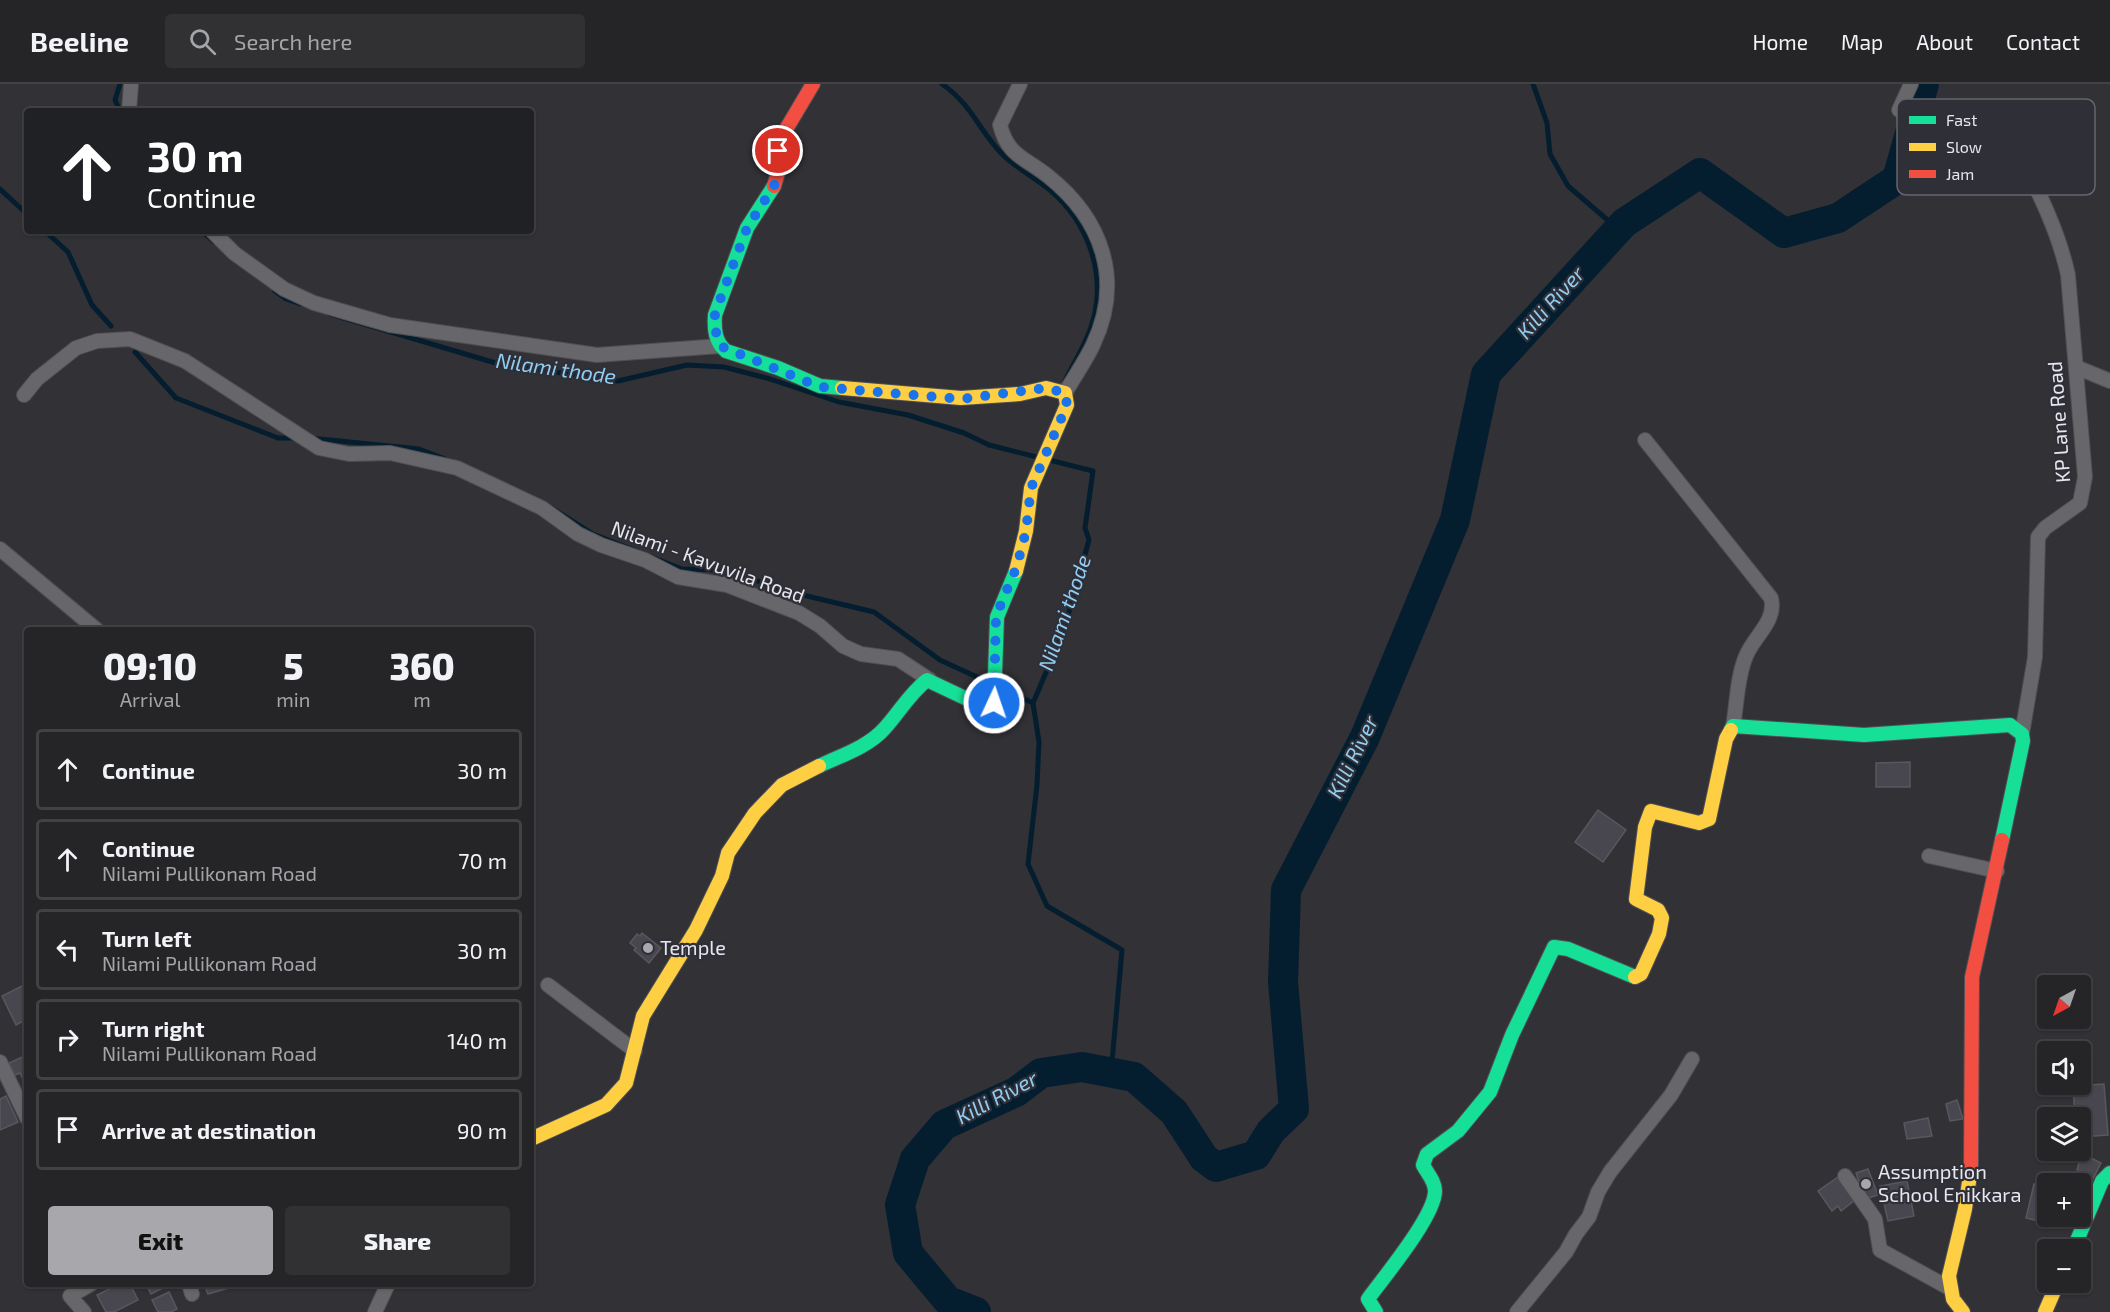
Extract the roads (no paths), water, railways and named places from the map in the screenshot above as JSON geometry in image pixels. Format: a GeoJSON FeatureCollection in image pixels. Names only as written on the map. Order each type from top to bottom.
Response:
{"type":"FeatureCollection","features":[{"type":"Feature","properties":{"kind":"street"},"geometry":{"type":"LineString","coordinates":[[129,108],[130,84]]}},
{"type":"Feature","properties":{"kind":"street"},"geometry":{"type":"LineString","coordinates":[[720,346],[713,322],[726,280],[747,228],[774,186],[782,160],[778,151],[782,137],[813,84]]}},
{"type":"Feature","properties":{"kind":"street"},"geometry":{"type":"LineString","coordinates":[[534,1138],[606,1105],[626,1083],[644,1016],[696,930],[722,876],[728,853],[755,813],[782,785],[836,755],[868,742],[883,730],[914,690],[930,680],[984,707],[994,703],[996,616],[1017,566],[1026,531],[1031,488],[1045,450],[1062,421],[1067,405],[1065,393],[1098,333],[1105,309],[1107,269],[1091,221],[1079,206],[1049,177],[1005,144],[1000,125],[1020,84]]}},
{"type":"Feature","properties":{"kind":"street"},"geometry":{"type":"LineString","coordinates":[[1904,99],[1911,84]]}},
{"type":"Feature","properties":{"kind":"street","name":"KP Lane Road"},"geometry":{"type":"LineString","coordinates":[[2022,734],[2035,657],[2038,537],[2045,528],[2075,507],[2083,496],[2085,477],[2076,367],[2063,254],[2038,195]]}},
{"type":"Feature","properties":{"kind":"street"},"geometry":{"type":"LineString","coordinates":[[215,234],[234,253],[284,289],[314,303],[390,325],[597,355],[720,346],[820,387],[961,399],[1046,388],[1065,393]]}},
{"type":"Feature","properties":{"kind":"street","name":"Nilami - Kavuvila Road"},"geometry":{"type":"LineString","coordinates":[[24,395],[37,379],[76,348],[97,341],[130,339],[185,361],[320,448],[349,454],[390,453],[457,468],[542,508],[578,534],[601,545],[645,560],[678,577],[727,585],[799,613],[820,626],[843,646],[861,654],[898,659],[930,680]]}},
{"type":"Feature","properties":{"kind":"street"},"geometry":{"type":"LineString","coordinates":[[2076,367],[2110,381]]}},
{"type":"Feature","properties":{"kind":"street"},"geometry":{"type":"LineString","coordinates":[[1376,1312],[1368,1299],[1412,1238],[1436,1193],[1434,1183],[1423,1165],[1426,1154],[1458,1131],[1490,1092],[1512,1035],[1554,947],[1568,949],[1636,977],[1641,974],[1660,929],[1662,915],[1659,910],[1636,899],[1645,827],[1651,811],[1699,823],[1709,819],[1726,739],[1733,726],[1744,661],[1771,617],[1773,608],[1771,598],[1645,440]]}},
{"type":"Feature","properties":{"kind":"street"},"geometry":{"type":"LineString","coordinates":[[0,549],[94,627]]}},
{"type":"Feature","properties":{"kind":"street"},"geometry":{"type":"LineString","coordinates":[[1733,726],[1864,735],[2010,725],[2022,734],[1997,871],[1972,977],[1970,1062],[1972,1163],[1965,1209],[1951,1262],[1953,1299],[1963,1312]]}},
{"type":"Feature","properties":{"kind":"street"},"geometry":{"type":"LineString","coordinates":[[1929,856],[1997,871]]}},
{"type":"Feature","properties":{"kind":"street"},"geometry":{"type":"LineString","coordinates":[[548,985],[635,1051]]}},
{"type":"Feature","properties":{"kind":"street"},"geometry":{"type":"LineString","coordinates":[[1517,1312],[1566,1252],[1589,1217],[1598,1192],[1610,1172],[1671,1095],[1692,1059]]}},
{"type":"Feature","properties":{"kind":"street"},"geometry":{"type":"LineString","coordinates":[[0,1062],[24,1112]]}},
{"type":"Feature","properties":{"kind":"street"},"geometry":{"type":"LineString","coordinates":[[2078,1239],[2102,1181],[2110,1173]]}},
{"type":"Feature","properties":{"kind":"street"},"geometry":{"type":"LineString","coordinates":[[1845,1176],[1875,1218],[1880,1250],[1951,1289]]}},
{"type":"Feature","properties":{"kind":"street"},"geometry":{"type":"LineString","coordinates":[[375,1312],[387,1287]]}},
{"type":"Feature","properties":{"kind":"street"},"geometry":{"type":"LineString","coordinates":[[67,1290],[84,1312]]}},
{"type":"Feature","properties":{"kind":"street"},"geometry":{"type":"LineString","coordinates":[[2045,1312],[2053,1293]]}},
{"type":"Feature","properties":{"kind":"waterway","name":"Nilami thode"},"geometry":{"type":"LineString","coordinates":[[119,108],[115,100],[120,84]]}},
{"type":"Feature","properties":{"kind":"waterway"},"geometry":{"type":"LineString","coordinates":[[942,84],[962,101],[1005,157],[1064,203],[1085,235],[1096,270],[1096,308],[1086,341],[1065,381]]}},
{"type":"Feature","properties":{"kind":"waterway"},"geometry":{"type":"LineString","coordinates":[[1533,84],[1547,123],[1550,154],[1568,186],[1618,229]]}},
{"type":"Feature","properties":{"kind":"waterway","name":"Killi River"},"geometry":{"type":"LineString","coordinates":[[1920,99],[1924,84]]}},
{"type":"Feature","properties":{"kind":"waterway","name":"Killi River"},"geometry":{"type":"LineString","coordinates":[[976,1312],[948,1301],[908,1253],[900,1205],[915,1159],[944,1125],[1016,1092],[1041,1073],[1082,1067],[1134,1077],[1174,1112],[1204,1158],[1216,1167],[1256,1155],[1271,1131],[1294,1109],[1283,982],[1286,890],[1365,737],[1455,520],[1486,374],[1624,223],[1700,173],[1784,233],[1838,218],[1897,179]]}},
{"type":"Feature","properties":{"kind":"waterway"},"geometry":{"type":"LineString","coordinates":[[0,189],[24,211]]}},
{"type":"Feature","properties":{"kind":"waterway"},"geometry":{"type":"LineString","coordinates":[[48,234],[68,252],[92,305],[111,326]]}},
{"type":"Feature","properties":{"kind":"waterway","name":"Nilami thode"},"geometry":{"type":"LineString","coordinates":[[205,234],[214,242]]}},
{"type":"Feature","properties":{"kind":"waterway","name":"Nilami thode"},"geometry":{"type":"LineString","coordinates":[[275,291],[286,299],[301,304]]}},
{"type":"Feature","properties":{"kind":"waterway","name":"Nilami thode"},"geometry":{"type":"LineString","coordinates":[[330,314],[499,364],[618,381],[687,365],[724,367],[770,379],[839,402],[908,415],[964,433],[989,445],[1093,471],[1085,528],[1089,540],[1064,630],[1033,703],[1039,742],[1037,785],[1028,864],[1047,906],[1122,950],[1111,1073]]}},
{"type":"Feature","properties":{"kind":"waterway"},"geometry":{"type":"LineString","coordinates":[[135,352],[176,398],[278,438],[298,438]]}},
{"type":"Feature","properties":{"kind":"waterway"},"geometry":{"type":"LineString","coordinates":[[310,438],[419,449],[445,459]]}},
{"type":"Feature","properties":{"kind":"waterway"},"geometry":{"type":"LineString","coordinates":[[544,503],[593,534],[682,569],[727,570],[782,590],[874,612],[940,660],[990,683]]}},
{"type":"Feature","properties":{"kind":"waterway"},"geometry":{"type":"LineString","coordinates":[[999,687],[1033,703]]}},
{"type":"Feature","properties":{"kind":"place","name":"Temple"},"geometry":{"type":"Point","coordinates":[648,948]}},
{"type":"Feature","properties":{"kind":"place","name":"Assumption School Enikkara"},"geometry":{"type":"Point","coordinates":[1866,1184]}}]}
